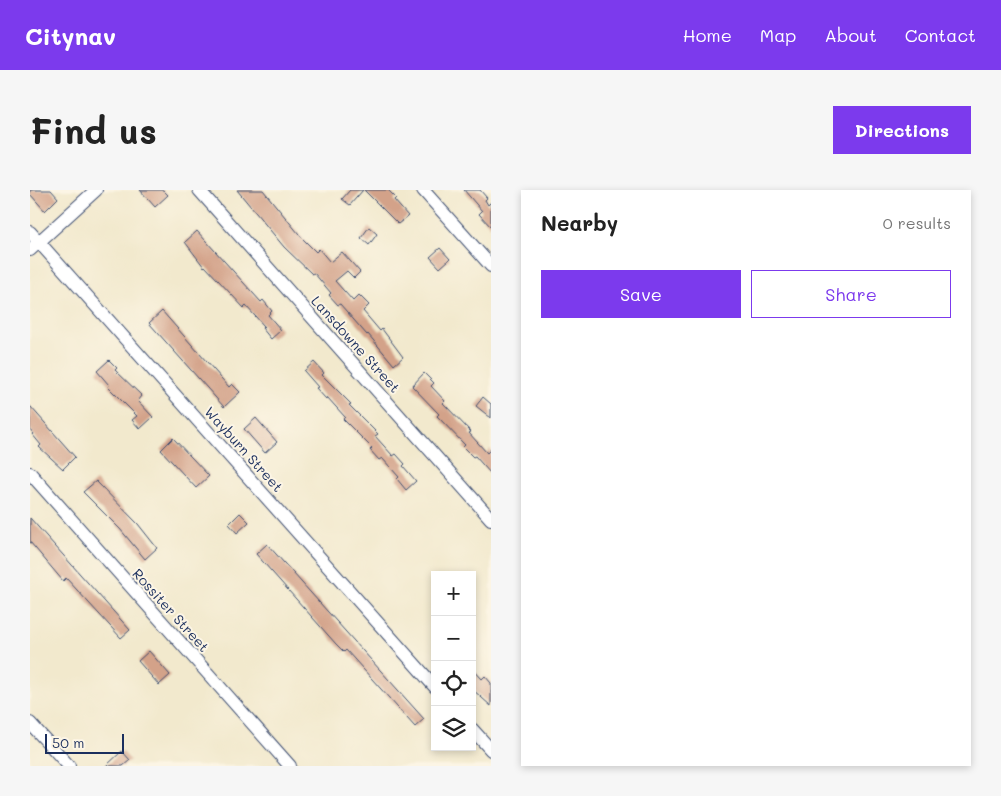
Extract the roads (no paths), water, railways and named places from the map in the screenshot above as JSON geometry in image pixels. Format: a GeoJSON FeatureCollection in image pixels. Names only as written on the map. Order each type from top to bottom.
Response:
{"type":"FeatureCollection","features":[{"type":"Feature","properties":{"kind":"street"},"geometry":{"type":"LineString","coordinates":[[34,246],[96,190]]}},
{"type":"Feature","properties":{"kind":"street","name":"Lansdowne Street"},"geometry":{"type":"LineString","coordinates":[[199,190],[491,519]]}},
{"type":"Feature","properties":{"kind":"street"},"geometry":{"type":"LineString","coordinates":[[423,190],[491,266]]}},
{"type":"Feature","properties":{"kind":"street","name":"Wayburn Street"},"geometry":{"type":"LineString","coordinates":[[30,232],[34,246],[431,683]]}},
{"type":"Feature","properties":{"kind":"street","name":"Rossiter Street"},"geometry":{"type":"LineString","coordinates":[[30,473],[290,766]]}},
{"type":"Feature","properties":{"kind":"street"},"geometry":{"type":"LineString","coordinates":[[30,723],[70,766]]}},
{"type":"Feature","properties":{"kind":"street"},"geometry":{"type":"LineString","coordinates":[[476,733],[491,750]]}}]}
